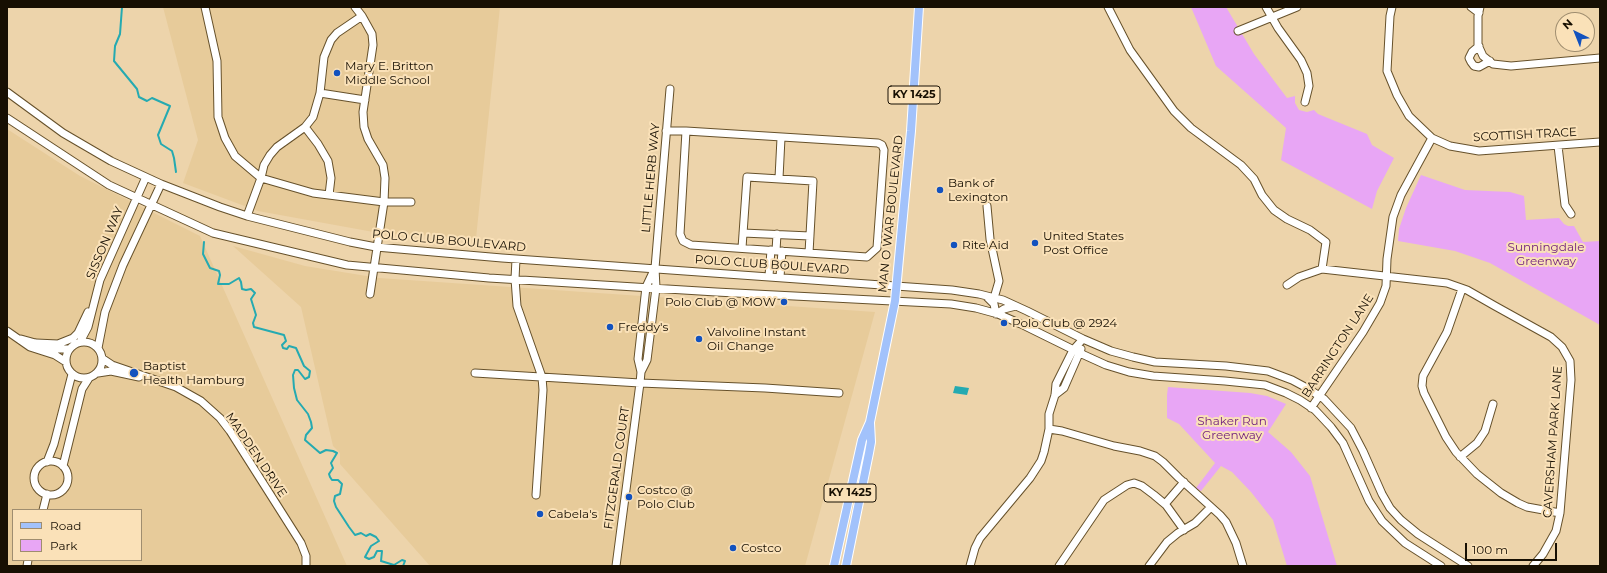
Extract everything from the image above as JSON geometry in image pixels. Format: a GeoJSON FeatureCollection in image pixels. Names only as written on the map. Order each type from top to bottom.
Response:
{"type":"FeatureCollection","features":[{"type":"Feature","properties":{"kind":"main road","name":"MAN O WAR BOULEVARD"},"geometry":{"type":"LineString","coordinates":[[834,566],[862,440],[870,422],[895,301],[911,131],[919,7]]}},
{"type":"Feature","properties":{"kind":"main road","name":"MAN O WAR BOULEVARD"},"geometry":{"type":"LineString","coordinates":[[846,566],[870,453],[870,422]]}},
{"type":"Feature","properties":{"kind":"street"},"geometry":{"type":"LineString","coordinates":[[205,7],[217,61],[218,117],[224,138],[235,156],[261,178],[313,193],[384,202],[412,202]]}},
{"type":"Feature","properties":{"kind":"street"},"geometry":{"type":"LineString","coordinates":[[355,7],[372,34],[373,45],[363,112],[364,127],[368,139],[383,165],[385,178],[384,202],[370,294]]}},
{"type":"Feature","properties":{"kind":"street"},"geometry":{"type":"LineString","coordinates":[[1108,7],[1130,50],[1174,111],[1191,128],[1241,165],[1254,179],[1262,195],[1274,210],[1287,219],[1310,230],[1326,242],[1322,269]]}},
{"type":"Feature","properties":{"kind":"street"},"geometry":{"type":"LineString","coordinates":[[1266,7],[1308,73],[1309,86],[1304,102]]}},
{"type":"Feature","properties":{"kind":"street"},"geometry":{"type":"LineString","coordinates":[[1238,31],[1297,7]]}},
{"type":"Feature","properties":{"kind":"street","name":"SCOTTISH TRACE"},"geometry":{"type":"LineString","coordinates":[[1392,7],[1390,16],[1387,71],[1396,95],[1409,116],[1432,138],[1450,146],[1480,151],[1600,142]]}},
{"type":"Feature","properties":{"kind":"street"},"geometry":{"type":"LineString","coordinates":[[1471,7],[1479,10],[1478,46],[1483,56],[1493,64],[1511,66],[1600,58]]}},
{"type":"Feature","properties":{"kind":"street"},"geometry":{"type":"LineString","coordinates":[[247,216],[261,178],[264,165],[270,155],[277,147],[305,126],[313,117],[320,93],[324,58],[329,44],[337,33],[362,16]]}},
{"type":"Feature","properties":{"kind":"street"},"geometry":{"type":"LineString","coordinates":[[1478,46],[1469,58],[1474,66],[1479,67],[1490,61]]}},
{"type":"Feature","properties":{"kind":"street","name":"LITTLE HERB WAY"},"geometry":{"type":"LineString","coordinates":[[655,268],[670,89]]}},
{"type":"Feature","properties":{"kind":"street","name":"POLO CLUB BOULEVARD"},"geometry":{"type":"LineString","coordinates":[[7,92],[63,133],[111,161],[161,184],[247,216],[376,247],[516,259],[952,290],[985,295],[1016,306],[1111,351],[1154,362],[1233,367],[1268,371],[1292,380],[1319,396],[1336,411],[1351,428],[1390,508],[1401,520],[1418,534],[1468,566]]}},
{"type":"Feature","properties":{"kind":"street"},"geometry":{"type":"LineString","coordinates":[[320,93],[365,100]]}},
{"type":"Feature","properties":{"kind":"street"},"geometry":{"type":"LineString","coordinates":[[7,118],[109,186],[213,233],[347,265],[515,279],[951,304],[976,308],[996,314],[1021,324],[1080,354],[1106,365],[1152,376],[1265,385],[1286,393],[1311,408],[1339,436],[1350,456],[1369,501],[1382,521],[1405,543],[1441,566],[1449,554]]}},
{"type":"Feature","properties":{"kind":"street"},"geometry":{"type":"LineString","coordinates":[[305,126],[328,161],[331,178],[329,195]]}},
{"type":"Feature","properties":{"kind":"street"},"geometry":{"type":"LineString","coordinates":[[666,131],[686,132],[782,138],[878,143],[882,145],[884,150],[877,248],[868,257],[691,245],[683,241],[680,234],[686,132]]}},
{"type":"Feature","properties":{"kind":"street"},"geometry":{"type":"LineString","coordinates":[[779,178],[782,138]]}},
{"type":"Feature","properties":{"kind":"street","name":"BARRINGTON LANE"},"geometry":{"type":"LineString","coordinates":[[1311,408],[1363,332],[1385,293],[1387,259],[1393,217],[1401,196],[1432,138]]}},
{"type":"Feature","properties":{"kind":"street"},"geometry":{"type":"LineString","coordinates":[[1558,146],[1565,205],[1571,214]]}},
{"type":"Feature","properties":{"kind":"street","name":"SISSON WAY"},"geometry":{"type":"LineString","coordinates":[[80,342],[88,327],[100,280],[146,177]]}},
{"type":"Feature","properties":{"kind":"street"},"geometry":{"type":"LineString","coordinates":[[742,248],[747,177],[779,178],[813,181],[809,253]]}},
{"type":"Feature","properties":{"kind":"street","name":"SISSON WAY"},"geometry":{"type":"LineString","coordinates":[[98,348],[105,312],[123,265],[161,184]]}},
{"type":"Feature","properties":{"kind":"street"},"geometry":{"type":"LineString","coordinates":[[987,206],[990,239],[999,280],[994,298]]}},
{"type":"Feature","properties":{"kind":"street"},"geometry":{"type":"LineString","coordinates":[[743,233],[810,236]]}},
{"type":"Feature","properties":{"kind":"street"},"geometry":{"type":"LineString","coordinates":[[777,234],[776,251],[780,277]]}},
{"type":"Feature","properties":{"kind":"street"},"geometry":{"type":"LineString","coordinates":[[769,276],[776,251]]}},
{"type":"Feature","properties":{"kind":"street"},"geometry":{"type":"LineString","coordinates":[[516,259],[515,279],[517,306],[542,377],[544,390],[536,495]]}},
{"type":"Feature","properties":{"kind":"street","name":"FITZGERALD COURT"},"geometry":{"type":"LineString","coordinates":[[616,566],[640,384],[641,372],[638,359],[646,287],[655,268]]}},
{"type":"Feature","properties":{"kind":"street","name":"FITZGERALD COURT"},"geometry":{"type":"LineString","coordinates":[[641,372],[647,360],[656,288],[655,268]]}},
{"type":"Feature","properties":{"kind":"street","name":"CAVERSHAM PARK LANE"},"geometry":{"type":"LineString","coordinates":[[1287,285],[1299,277],[1322,269],[1441,282],[1462,289],[1551,337],[1562,347],[1568,356],[1571,368],[1571,380],[1560,513],[1554,536],[1533,566]]}},
{"type":"Feature","properties":{"kind":"street"},"geometry":{"type":"LineString","coordinates":[[36,343],[58,344],[73,338],[78,333],[84,321],[100,280]]}},
{"type":"Feature","properties":{"kind":"street"},"geometry":{"type":"LineString","coordinates":[[1462,289],[1447,332],[1426,368],[1422,382],[1424,393],[1446,437],[1460,457],[1487,483],[1518,503],[1527,507],[1560,513]]}},
{"type":"Feature","properties":{"kind":"street"},"geometry":{"type":"LineString","coordinates":[[985,295],[994,304],[996,314]]}},
{"type":"Feature","properties":{"kind":"street"},"geometry":{"type":"LineString","coordinates":[[996,314],[1004,309],[1016,306]]}},
{"type":"Feature","properties":{"kind":"street"},"geometry":{"type":"LineString","coordinates":[[7,332],[30,347],[55,355],[66,362]]}},
{"type":"Feature","properties":{"kind":"street"},"geometry":{"type":"LineString","coordinates":[[16,337],[57,349],[69,349],[80,342],[90,342],[98,348],[103,359],[98,373],[89,378],[82,389],[62,466]]}},
{"type":"Feature","properties":{"kind":"street"},"geometry":{"type":"LineString","coordinates":[[970,566],[975,548],[980,538],[1038,468],[1044,452],[1049,429],[1049,414],[1055,395],[1056,384],[1073,350],[1083,339]]}},
{"type":"Feature","properties":{"kind":"street"},"geometry":{"type":"LineString","coordinates":[[1055,395],[1064,388],[1080,354],[1083,339]]}},
{"type":"Feature","properties":{"kind":"street"},"geometry":{"type":"LineString","coordinates":[[69,349],[66,362],[67,367],[72,374],[80,378],[89,378]]}},
{"type":"Feature","properties":{"kind":"street","name":"MADDEN DRIVE"},"geometry":{"type":"LineString","coordinates":[[103,359],[112,365],[176,387],[201,401],[220,418],[230,431],[301,544],[306,556],[306,566]]}},
{"type":"Feature","properties":{"kind":"street","name":"MADDEN DRIVE"},"geometry":{"type":"LineString","coordinates":[[98,373],[111,371],[159,381]]}},
{"type":"Feature","properties":{"kind":"street"},"geometry":{"type":"LineString","coordinates":[[475,373],[640,384],[765,388],[839,393]]}},
{"type":"Feature","properties":{"kind":"street"},"geometry":{"type":"LineString","coordinates":[[47,462],[58,463],[62,466],[67,475],[65,486],[58,493],[47,494],[38,488],[34,478],[38,468],[47,462],[54,444],[72,374]]}},
{"type":"Feature","properties":{"kind":"street"},"geometry":{"type":"LineString","coordinates":[[1460,457],[1477,443],[1485,431],[1493,404]]}},
{"type":"Feature","properties":{"kind":"street"},"geometry":{"type":"LineString","coordinates":[[1049,429],[1062,431],[1095,442],[1147,453],[1163,462],[1220,515],[1230,529],[1243,566]]}},
{"type":"Feature","properties":{"kind":"street"},"geometry":{"type":"LineString","coordinates":[[1164,504],[1184,482]]}},
{"type":"Feature","properties":{"kind":"street"},"geometry":{"type":"LineString","coordinates":[[1059,566],[1104,500],[1127,485],[1134,483],[1142,486],[1164,504],[1184,530]]}},
{"type":"Feature","properties":{"kind":"street"},"geometry":{"type":"LineString","coordinates":[[43,509],[47,494]]}},
{"type":"Feature","properties":{"kind":"street"},"geometry":{"type":"LineString","coordinates":[[1149,566],[1167,542],[1195,523],[1211,507]]}},
{"type":"Feature","properties":{"kind":"shaded area","name":"Mary E. Britton Middle School"},"geometry":{"type":"Polygon","coordinates":[[[163,7],[500,7],[476,238],[379,233],[258,211],[183,183],[198,140],[163,7]]]}},
{"type":"Feature","properties":{"kind":"shaded area","name":"Baptist Health Hamburg"},"geometry":{"type":"Polygon","coordinates":[[[7,129],[80,176],[200,236],[347,566],[7,566],[7,129]]]}},
{"type":"Feature","properties":{"kind":"shaded area"},"geometry":{"type":"Polygon","coordinates":[[[233,246],[305,266],[379,278],[875,312],[805,566],[430,566],[340,464],[340,453],[333,446],[301,307],[233,246]]]}},
{"type":"Feature","properties":{"kind":"green space"},"geometry":{"type":"Polygon","coordinates":[[[1191,7],[1226,7],[1254,54],[1287,98],[1295,96],[1295,103],[1299,110],[1307,112],[1314,110],[1318,114],[1367,134],[1372,145],[1394,158],[1377,191],[1372,209],[1281,160],[1286,128],[1216,66],[1191,7]]]}},
{"type":"Feature","properties":{"kind":"green space","name":"Sunningdale Greenway"},"geometry":{"type":"Polygon","coordinates":[[[1421,175],[1465,190],[1510,192],[1524,196],[1526,220],[1559,218],[1564,224],[1574,226],[1583,242],[1600,241],[1600,325],[1490,263],[1455,251],[1398,241],[1399,229],[1406,208],[1421,175]]]}},
{"type":"Feature","properties":{"kind":"green space","name":"Shaker Run Greenway"},"geometry":{"type":"Polygon","coordinates":[[[1168,387],[1250,393],[1267,396],[1286,404],[1268,432],[1291,452],[1310,476],[1337,566],[1287,566],[1273,520],[1251,492],[1232,472],[1221,466],[1201,491],[1196,488],[1215,463],[1179,424],[1167,418],[1168,387]]]}},
{"type":"Feature","properties":{"kind":"water"},"geometry":{"type":"Polygon","coordinates":[[[955,386],[969,388],[967,395],[953,393],[955,386]]]}},
{"type":"Feature","properties":{"kind":"waterway"},"geometry":{"type":"LineString","coordinates":[[122,7],[120,34],[115,46],[114,61],[137,89],[139,97],[147,101],[152,98],[170,106],[158,135],[161,144],[172,151],[176,172]]}},
{"type":"Feature","properties":{"kind":"waterway"},"geometry":{"type":"LineString","coordinates":[[204,242],[203,254],[210,268],[219,271],[220,275],[218,284],[229,284],[239,278],[242,289],[251,289],[255,293],[251,299],[256,315],[253,323],[254,327],[284,335],[286,341],[282,345],[283,348],[287,349],[289,346],[296,348],[304,366],[310,371],[309,377],[305,379],[298,370],[295,370],[293,375],[297,400],[308,414],[311,422],[312,428],[306,435],[305,440],[320,453],[326,450],[337,453],[331,463],[333,468],[329,474],[332,480],[338,480],[342,484],[340,494],[335,496],[334,501],[336,507],[355,535],[361,533],[366,536],[370,534],[376,537],[379,541],[371,546],[365,557],[369,559],[374,557],[377,551],[382,551],[381,561],[394,565],[402,560],[405,561],[403,566]]}},
{"type":"Feature","properties":{"kind":"place","name":"Mary E. Britton Middle School"},"geometry":{"type":"Point","coordinates":[337,73]}},
{"type":"Feature","properties":{"kind":"place","name":"Bank of Lexington"},"geometry":{"type":"Point","coordinates":[940,190]}},
{"type":"Feature","properties":{"kind":"place","name":"United States Post Office"},"geometry":{"type":"Point","coordinates":[1035,243]}},
{"type":"Feature","properties":{"kind":"place","name":"Rite Aid"},"geometry":{"type":"Point","coordinates":[954,245]}},
{"type":"Feature","properties":{"kind":"place","name":"Polo Club @ MOW"},"geometry":{"type":"Point","coordinates":[784,302]}},
{"type":"Feature","properties":{"kind":"place","name":"Polo Club @ 2924"},"geometry":{"type":"Point","coordinates":[1004,323]}},
{"type":"Feature","properties":{"kind":"place","name":"Freddy's"},"geometry":{"type":"Point","coordinates":[610,327]}},
{"type":"Feature","properties":{"kind":"place","name":"Valvoline Instant Oil Change"},"geometry":{"type":"Point","coordinates":[699,339]}},
{"type":"Feature","properties":{"kind":"place","name":"Baptist Health Hamburg"},"geometry":{"type":"Point","coordinates":[134,373]}},
{"type":"Feature","properties":{"kind":"place","name":"Costco @ Polo Club"},"geometry":{"type":"Point","coordinates":[629,497]}},
{"type":"Feature","properties":{"kind":"place","name":"Cabela's"},"geometry":{"type":"Point","coordinates":[540,514]}},
{"type":"Feature","properties":{"kind":"place","name":"Costco"},"geometry":{"type":"Point","coordinates":[733,548]}}]}
